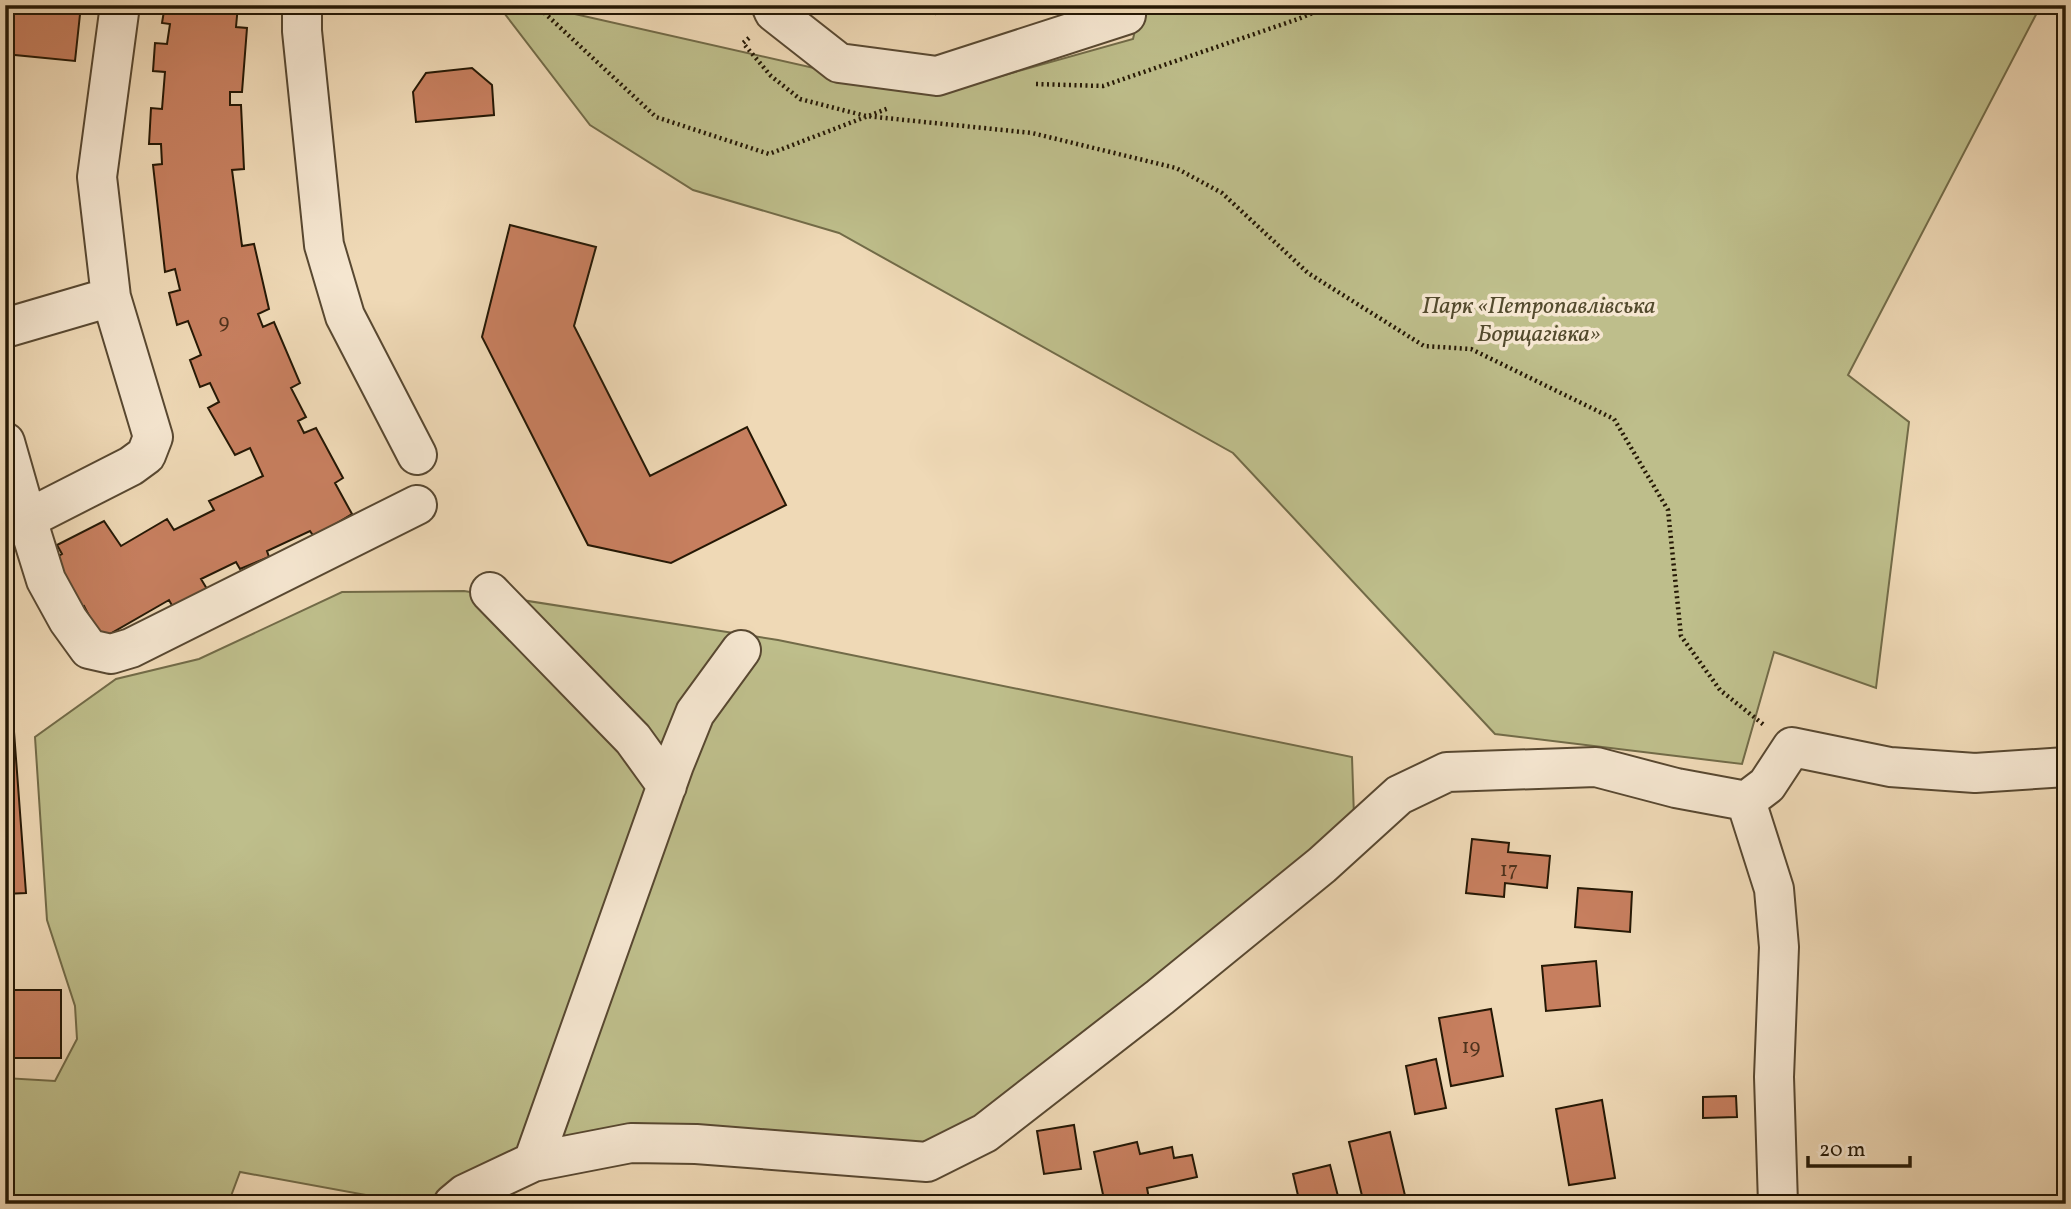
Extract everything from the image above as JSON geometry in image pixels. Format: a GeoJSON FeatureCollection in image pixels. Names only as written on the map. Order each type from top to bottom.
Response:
{"type":"FeatureCollection","features":[{"type":"Feature","properties":{"kind":"street"},"geometry":{"type":"LineString","coordinates":[[27,519],[131,466],[146,455],[153,437],[111,296],[97,177],[120,5]]}},
{"type":"Feature","properties":{"kind":"street"},"geometry":{"type":"LineString","coordinates":[[302,5],[302,31],[324,245],[345,316],[418,456]]}},
{"type":"Feature","properties":{"kind":"street"},"geometry":{"type":"LineString","coordinates":[[773,9],[839,63],[937,76],[1126,15],[1122,5]]}},
{"type":"Feature","properties":{"kind":"street"},"geometry":{"type":"LineString","coordinates":[[5,328],[111,296]]}},
{"type":"Feature","properties":{"kind":"street"},"geometry":{"type":"LineString","coordinates":[[5,442],[46,580],[68,620],[89,649],[111,654],[131,648],[417,505]]}},
{"type":"Feature","properties":{"kind":"street"},"geometry":{"type":"LineString","coordinates":[[490,592],[634,739],[667,786]]}},
{"type":"Feature","properties":{"kind":"street"},"geometry":{"type":"LineString","coordinates":[[533,1162],[695,713],[741,650]]}},
{"type":"Feature","properties":{"kind":"street"},"geometry":{"type":"LineString","coordinates":[[453,1204],[465,1194],[533,1162],[631,1143],[695,1144],[927,1162],[985,1133],[1311,874],[1399,795],[1447,772],[1596,767],[1676,788],[1746,801],[1767,785],[1792,747],[1890,767],[1975,773],[2066,766]]}},
{"type":"Feature","properties":{"kind":"street"},"geometry":{"type":"LineString","coordinates":[[1746,801],[1774,889],[1778,936],[1774,1077],[1778,1204]]}},
{"type":"Feature","properties":{"kind":"path"},"geometry":{"type":"LineString","coordinates":[[773,9],[743,43],[771,76],[800,99],[866,117],[1032,133],[1176,168],[1222,193],[1308,273],[1424,345],[1471,349],[1614,419],[1668,510],[1681,636],[1720,690],[1792,747]]}},
{"type":"Feature","properties":{"kind":"green space","name":"Парк «Петропавлівська Борщагівка»"},"geometry":{"type":"Polygon","coordinates":[[[498,5],[535,5],[933,95],[1133,39],[1141,5],[2041,5],[1848,375],[1909,422],[1876,688],[1774,652],[1742,764],[1495,734],[1233,453],[839,233],[693,190],[590,125],[498,5]]]}},
{"type":"Feature","properties":{"kind":"green space"},"geometry":{"type":"Polygon","coordinates":[[[464,591],[778,640],[1352,757],[1354,817],[1007,1112],[918,1147],[633,1123],[514,1151],[489,1204],[415,1204],[240,1172],[228,1204],[5,1204],[5,1078],[55,1081],[77,1039],[75,1006],[47,920],[35,737],[116,679],[199,659],[342,592],[464,591]]]}},
{"type":"Feature","properties":{"kind":"building"},"geometry":{"type":"Polygon","coordinates":[[[5,5],[81,5],[75,61],[5,54],[5,5]]]}},
{"type":"Feature","properties":{"kind":"building"},"geometry":{"type":"Polygon","coordinates":[[[165,5],[238,5],[236,27],[247,28],[242,92],[230,92],[230,105],[241,105],[244,169],[232,170],[242,246],[254,244],[269,309],[258,314],[263,327],[274,322],[300,383],[291,388],[306,417],[298,421],[304,433],[316,428],[343,478],[335,483],[352,514],[314,537],[310,531],[267,551],[269,557],[240,569],[236,562],[201,579],[207,589],[174,609],[169,600],[101,639],[84,606],[75,610],[51,561],[62,554],[57,545],[104,521],[121,546],[167,519],[174,530],[214,510],[209,501],[263,476],[250,448],[235,455],[208,408],[219,402],[210,383],[200,387],[190,360],[201,355],[188,321],[177,325],[169,293],[180,290],[175,269],[165,272],[153,165],[162,164],[161,144],[149,144],[151,108],[162,109],[165,72],[153,71],[155,43],[167,44],[170,24],[162,23],[165,5]]]}},
{"type":"Feature","properties":{"kind":"building"},"geometry":{"type":"Polygon","coordinates":[[[932,5],[958,5],[936,14],[932,5]]]}},
{"type":"Feature","properties":{"kind":"building"},"geometry":{"type":"Polygon","coordinates":[[[472,68],[492,85],[494,115],[416,122],[413,92],[426,73],[472,68]]]}},
{"type":"Feature","properties":{"kind":"building"},"geometry":{"type":"Polygon","coordinates":[[[510,225],[596,247],[574,326],[650,476],[747,427],[786,505],[671,563],[588,545],[482,337],[510,225]]]}},
{"type":"Feature","properties":{"kind":"building"},"geometry":{"type":"Polygon","coordinates":[[[5,678],[10,678],[26,893],[5,894],[5,678]]]}},
{"type":"Feature","properties":{"kind":"building"},"geometry":{"type":"Polygon","coordinates":[[[1472,839],[1509,843],[1508,852],[1550,856],[1547,888],[1505,883],[1504,897],[1466,893],[1472,839]]]}},
{"type":"Feature","properties":{"kind":"building"},"geometry":{"type":"Polygon","coordinates":[[[1578,888],[1632,892],[1630,932],[1575,927],[1578,888]]]}},
{"type":"Feature","properties":{"kind":"building"},"geometry":{"type":"Polygon","coordinates":[[[1596,961],[1600,1006],[1546,1011],[1542,966],[1596,961]]]}},
{"type":"Feature","properties":{"kind":"building"},"geometry":{"type":"Polygon","coordinates":[[[5,990],[61,990],[61,1058],[5,1058],[5,990]]]}},
{"type":"Feature","properties":{"kind":"building"},"geometry":{"type":"Polygon","coordinates":[[[1491,1009],[1503,1076],[1451,1086],[1439,1018],[1491,1009]]]}},
{"type":"Feature","properties":{"kind":"building"},"geometry":{"type":"Polygon","coordinates":[[[1436,1059],[1446,1108],[1415,1114],[1406,1066],[1436,1059]]]}},
{"type":"Feature","properties":{"kind":"building"},"geometry":{"type":"Polygon","coordinates":[[[1736,1096],[1737,1117],[1703,1118],[1703,1097],[1736,1096]]]}},
{"type":"Feature","properties":{"kind":"building"},"geometry":{"type":"Polygon","coordinates":[[[1602,1100],[1615,1178],[1569,1185],[1556,1109],[1602,1100]]]}},
{"type":"Feature","properties":{"kind":"building"},"geometry":{"type":"Polygon","coordinates":[[[1074,1125],[1081,1169],[1044,1174],[1037,1131],[1074,1125]]]}},
{"type":"Feature","properties":{"kind":"building"},"geometry":{"type":"Polygon","coordinates":[[[1390,1132],[1407,1204],[1364,1204],[1349,1142],[1390,1132]]]}},
{"type":"Feature","properties":{"kind":"building"},"geometry":{"type":"Polygon","coordinates":[[[1137,1142],[1140,1154],[1172,1147],[1174,1158],[1192,1155],[1197,1177],[1147,1188],[1150,1204],[1105,1204],[1094,1152],[1137,1142]]]}},
{"type":"Feature","properties":{"kind":"building"},"geometry":{"type":"Polygon","coordinates":[[[1330,1165],[1340,1204],[1300,1204],[1293,1174],[1330,1165]]]}}]}
